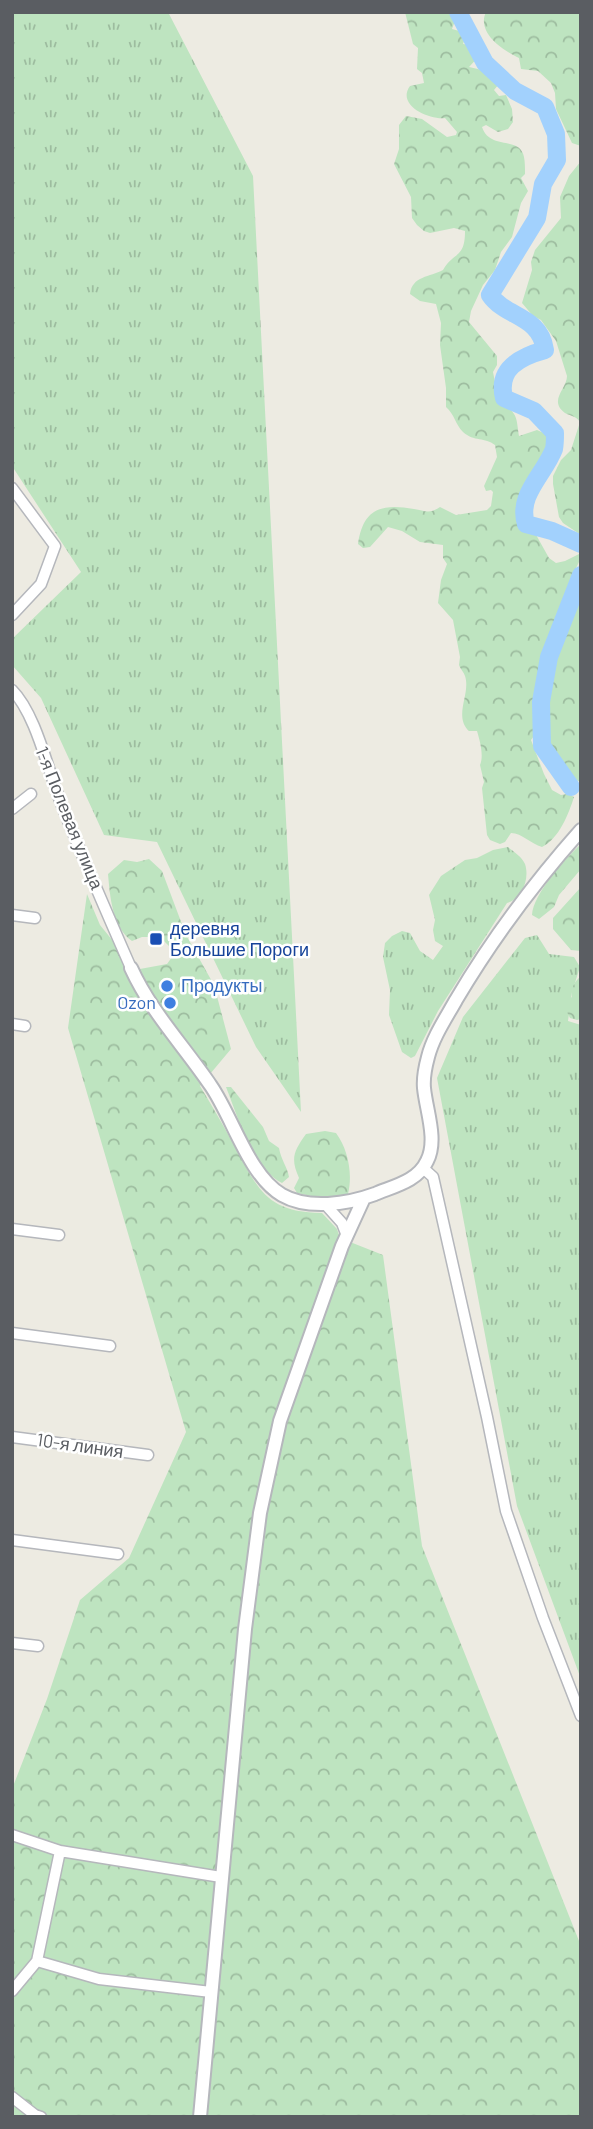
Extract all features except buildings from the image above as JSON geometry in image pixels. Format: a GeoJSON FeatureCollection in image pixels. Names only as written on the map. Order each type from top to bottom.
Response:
{"type":"FeatureCollection","features":[{"type":"Feature","properties":{"kind":"street"},"geometry":{"type":"LineString","coordinates":[[12,488],[55,546],[41,584],[12,615]]}},
{"type":"Feature","properties":{"kind":"street","name":"1-я Полевая улица"},"geometry":{"type":"LineString","coordinates":[[12,690],[21,699],[29,715],[61,803],[131,968]]}},
{"type":"Feature","properties":{"kind":"street"},"geometry":{"type":"LineString","coordinates":[[12,809],[31,794]]}},
{"type":"Feature","properties":{"kind":"street"},"geometry":{"type":"LineString","coordinates":[[131,968],[157,1014],[211,1086],[265,1182],[293,1200],[325,1204],[364,1198],[409,1180],[423,1168],[431,1151],[424,1072],[438,1032],[470,976],[506,922],[544,872],[581,830]]}},
{"type":"Feature","properties":{"kind":"street"},"geometry":{"type":"LineString","coordinates":[[12,915],[35,918]]}},
{"type":"Feature","properties":{"kind":"street"},"geometry":{"type":"LineString","coordinates":[[12,1024],[25,1026]]}},
{"type":"Feature","properties":{"kind":"street"},"geometry":{"type":"LineString","coordinates":[[423,1168],[433,1177],[506,1511],[581,1716]]}},
{"type":"Feature","properties":{"kind":"street"},"geometry":{"type":"LineString","coordinates":[[200,2117],[245,1629],[260,1513],[280,1420],[347,1236],[364,1198]]}},
{"type":"Feature","properties":{"kind":"street"},"geometry":{"type":"LineString","coordinates":[[325,1204],[342,1223],[347,1236]]}},
{"type":"Feature","properties":{"kind":"street"},"geometry":{"type":"LineString","coordinates":[[12,1229],[59,1235]]}},
{"type":"Feature","properties":{"kind":"street"},"geometry":{"type":"LineString","coordinates":[[12,1333],[110,1346]]}},
{"type":"Feature","properties":{"kind":"street","name":"10-я линия"},"geometry":{"type":"LineString","coordinates":[[12,1437],[148,1455]]}},
{"type":"Feature","properties":{"kind":"street"},"geometry":{"type":"LineString","coordinates":[[12,1540],[118,1554]]}},
{"type":"Feature","properties":{"kind":"street"},"geometry":{"type":"LineString","coordinates":[[12,1643],[38,1646]]}},
{"type":"Feature","properties":{"kind":"street"},"geometry":{"type":"LineString","coordinates":[[12,1835],[60,1851],[221,1877]]}},
{"type":"Feature","properties":{"kind":"street"},"geometry":{"type":"LineString","coordinates":[[12,1991],[37,1961],[60,1851]]}},
{"type":"Feature","properties":{"kind":"street"},"geometry":{"type":"LineString","coordinates":[[37,1961],[99,1979],[211,1992]]}},
{"type":"Feature","properties":{"kind":"street"},"geometry":{"type":"LineString","coordinates":[[12,2097],[41,2117]]}},
{"type":"Feature","properties":{"kind":"green space"},"geometry":{"type":"Polygon","coordinates":[[[12,12],[168,12],[253,176],[301,1112],[256,1047],[157,842],[104,835],[41,698],[12,665],[12,639],[81,572],[12,466],[12,12]]]}},
{"type":"Feature","properties":{"kind":"green space"},"geometry":{"type":"Polygon","coordinates":[[[405,12],[458,12],[452,29],[463,32],[463,44],[479,46],[482,53],[469,67],[493,76],[499,84],[494,90],[499,96],[506,95],[512,109],[513,122],[508,129],[498,132],[486,125],[482,127],[491,139],[517,146],[524,159],[525,174],[521,178],[528,191],[521,203],[512,237],[501,252],[495,270],[483,285],[469,322],[497,356],[497,365],[493,372],[499,402],[515,416],[519,436],[537,430],[546,434],[549,441],[526,488],[518,518],[530,524],[549,558],[556,563],[579,554],[579,562],[572,576],[581,577],[581,782],[556,768],[545,748],[543,728],[537,732],[531,740],[552,790],[574,797],[558,832],[542,847],[515,833],[511,833],[505,842],[500,844],[490,840],[487,835],[480,744],[477,731],[469,731],[462,719],[465,676],[459,665],[453,620],[438,603],[441,580],[447,564],[443,558],[443,545],[420,542],[402,531],[388,527],[370,547],[363,548],[358,544],[364,523],[369,516],[383,508],[402,507],[433,511],[440,507],[456,515],[487,510],[491,506],[493,492],[486,491],[484,486],[497,457],[495,445],[463,432],[446,407],[440,345],[441,323],[436,304],[420,301],[410,294],[411,288],[418,280],[443,270],[461,251],[465,231],[454,228],[430,233],[417,225],[412,218],[411,197],[394,164],[399,149],[399,125],[406,116],[422,119],[447,137],[456,135],[457,132],[445,118],[423,114],[407,99],[410,86],[424,83],[422,73],[417,69],[418,48],[413,44],[405,12]]]}},
{"type":"Feature","properties":{"kind":"green space"},"geometry":{"type":"Polygon","coordinates":[[[486,12],[581,12],[581,146],[572,143],[556,109],[551,83],[538,71],[521,69],[519,58],[493,40],[485,27],[486,12]]]}},
{"type":"Feature","properties":{"kind":"green space"},"geometry":{"type":"Polygon","coordinates":[[[581,161],[581,535],[563,523],[559,517],[553,484],[553,476],[561,460],[571,450],[580,422],[565,413],[558,404],[567,376],[556,341],[541,320],[533,316],[522,303],[535,250],[561,218],[560,197],[569,176],[581,161]]]}},
{"type":"Feature","properties":{"kind":"green space"},"geometry":{"type":"Polygon","coordinates":[[[581,844],[581,869],[559,895],[554,907],[539,919],[532,915],[544,887],[581,844]]]}},
{"type":"Feature","properties":{"kind":"green space"},"geometry":{"type":"Polygon","coordinates":[[[508,847],[525,864],[524,888],[517,897],[507,903],[438,1011],[415,1056],[411,1058],[402,1052],[389,1015],[390,990],[383,957],[385,943],[402,931],[410,933],[420,951],[433,960],[443,946],[435,941],[435,920],[429,895],[441,876],[465,860],[508,847]]]}},
{"type":"Feature","properties":{"kind":"green space"},"geometry":{"type":"Polygon","coordinates":[[[149,859],[162,871],[186,935],[214,985],[231,1049],[200,1086],[251,1176],[267,1196],[277,1203],[303,1212],[322,1213],[337,1229],[340,1238],[383,1255],[422,1546],[581,1946],[581,2117],[12,2117],[12,1789],[47,1699],[80,1600],[129,1558],[186,1432],[68,1028],[87,894],[100,925],[117,946],[129,971],[167,964],[172,957],[172,949],[160,937],[142,937],[132,941],[120,928],[113,910],[108,874],[124,860],[137,862],[149,859]]]}},
{"type":"Feature","properties":{"kind":"green space"},"geometry":{"type":"Polygon","coordinates":[[[581,887],[581,951],[571,950],[553,929],[553,918],[581,887]]]}},
{"type":"Feature","properties":{"kind":"green space"},"geometry":{"type":"Polygon","coordinates":[[[537,935],[549,954],[574,957],[580,967],[572,992],[568,1021],[581,1025],[581,1679],[517,1506],[437,1078],[463,1017],[525,938],[537,935]]]}},
{"type":"Feature","properties":{"kind":"green space"},"geometry":{"type":"Polygon","coordinates":[[[581,976],[581,1019],[577,1020],[570,1018],[566,1010],[567,1000],[572,997],[574,985],[581,976]]]}},
{"type":"Feature","properties":{"kind":"green space"},"geometry":{"type":"Polygon","coordinates":[[[226,1087],[231,1087],[263,1127],[269,1141],[279,1148],[289,1177],[282,1183],[271,1176],[254,1154],[226,1087]]]}},
{"type":"Feature","properties":{"kind":"green space"},"geometry":{"type":"Polygon","coordinates":[[[325,1131],[336,1133],[344,1146],[350,1170],[348,1194],[321,1198],[297,1193],[294,1188],[299,1178],[294,1160],[296,1150],[306,1134],[325,1131]]]}},
{"type":"Feature","properties":{"kind":"waterway"},"geometry":{"type":"LineString","coordinates":[[458,12],[485,63],[515,91],[545,107],[556,134],[557,160],[543,184],[537,218],[490,295],[497,303],[530,323],[537,330],[545,350],[527,356],[512,366],[504,379],[503,388],[504,398],[534,411],[555,433],[554,449],[528,494],[524,514],[526,524],[552,531],[581,544]]}},
{"type":"Feature","properties":{"kind":"waterway"},"geometry":{"type":"LineString","coordinates":[[571,787],[542,746],[541,702],[549,657],[581,575]]}},
{"type":"Feature","properties":{"kind":"place","name":"деревня Большие Пороги"},"geometry":{"type":"Point","coordinates":[156,939]}},
{"type":"Feature","properties":{"kind":"place","name":"Продукты"},"geometry":{"type":"Point","coordinates":[167,986]}},
{"type":"Feature","properties":{"kind":"place","name":"Ozon"},"geometry":{"type":"Point","coordinates":[170,1003]}}]}
